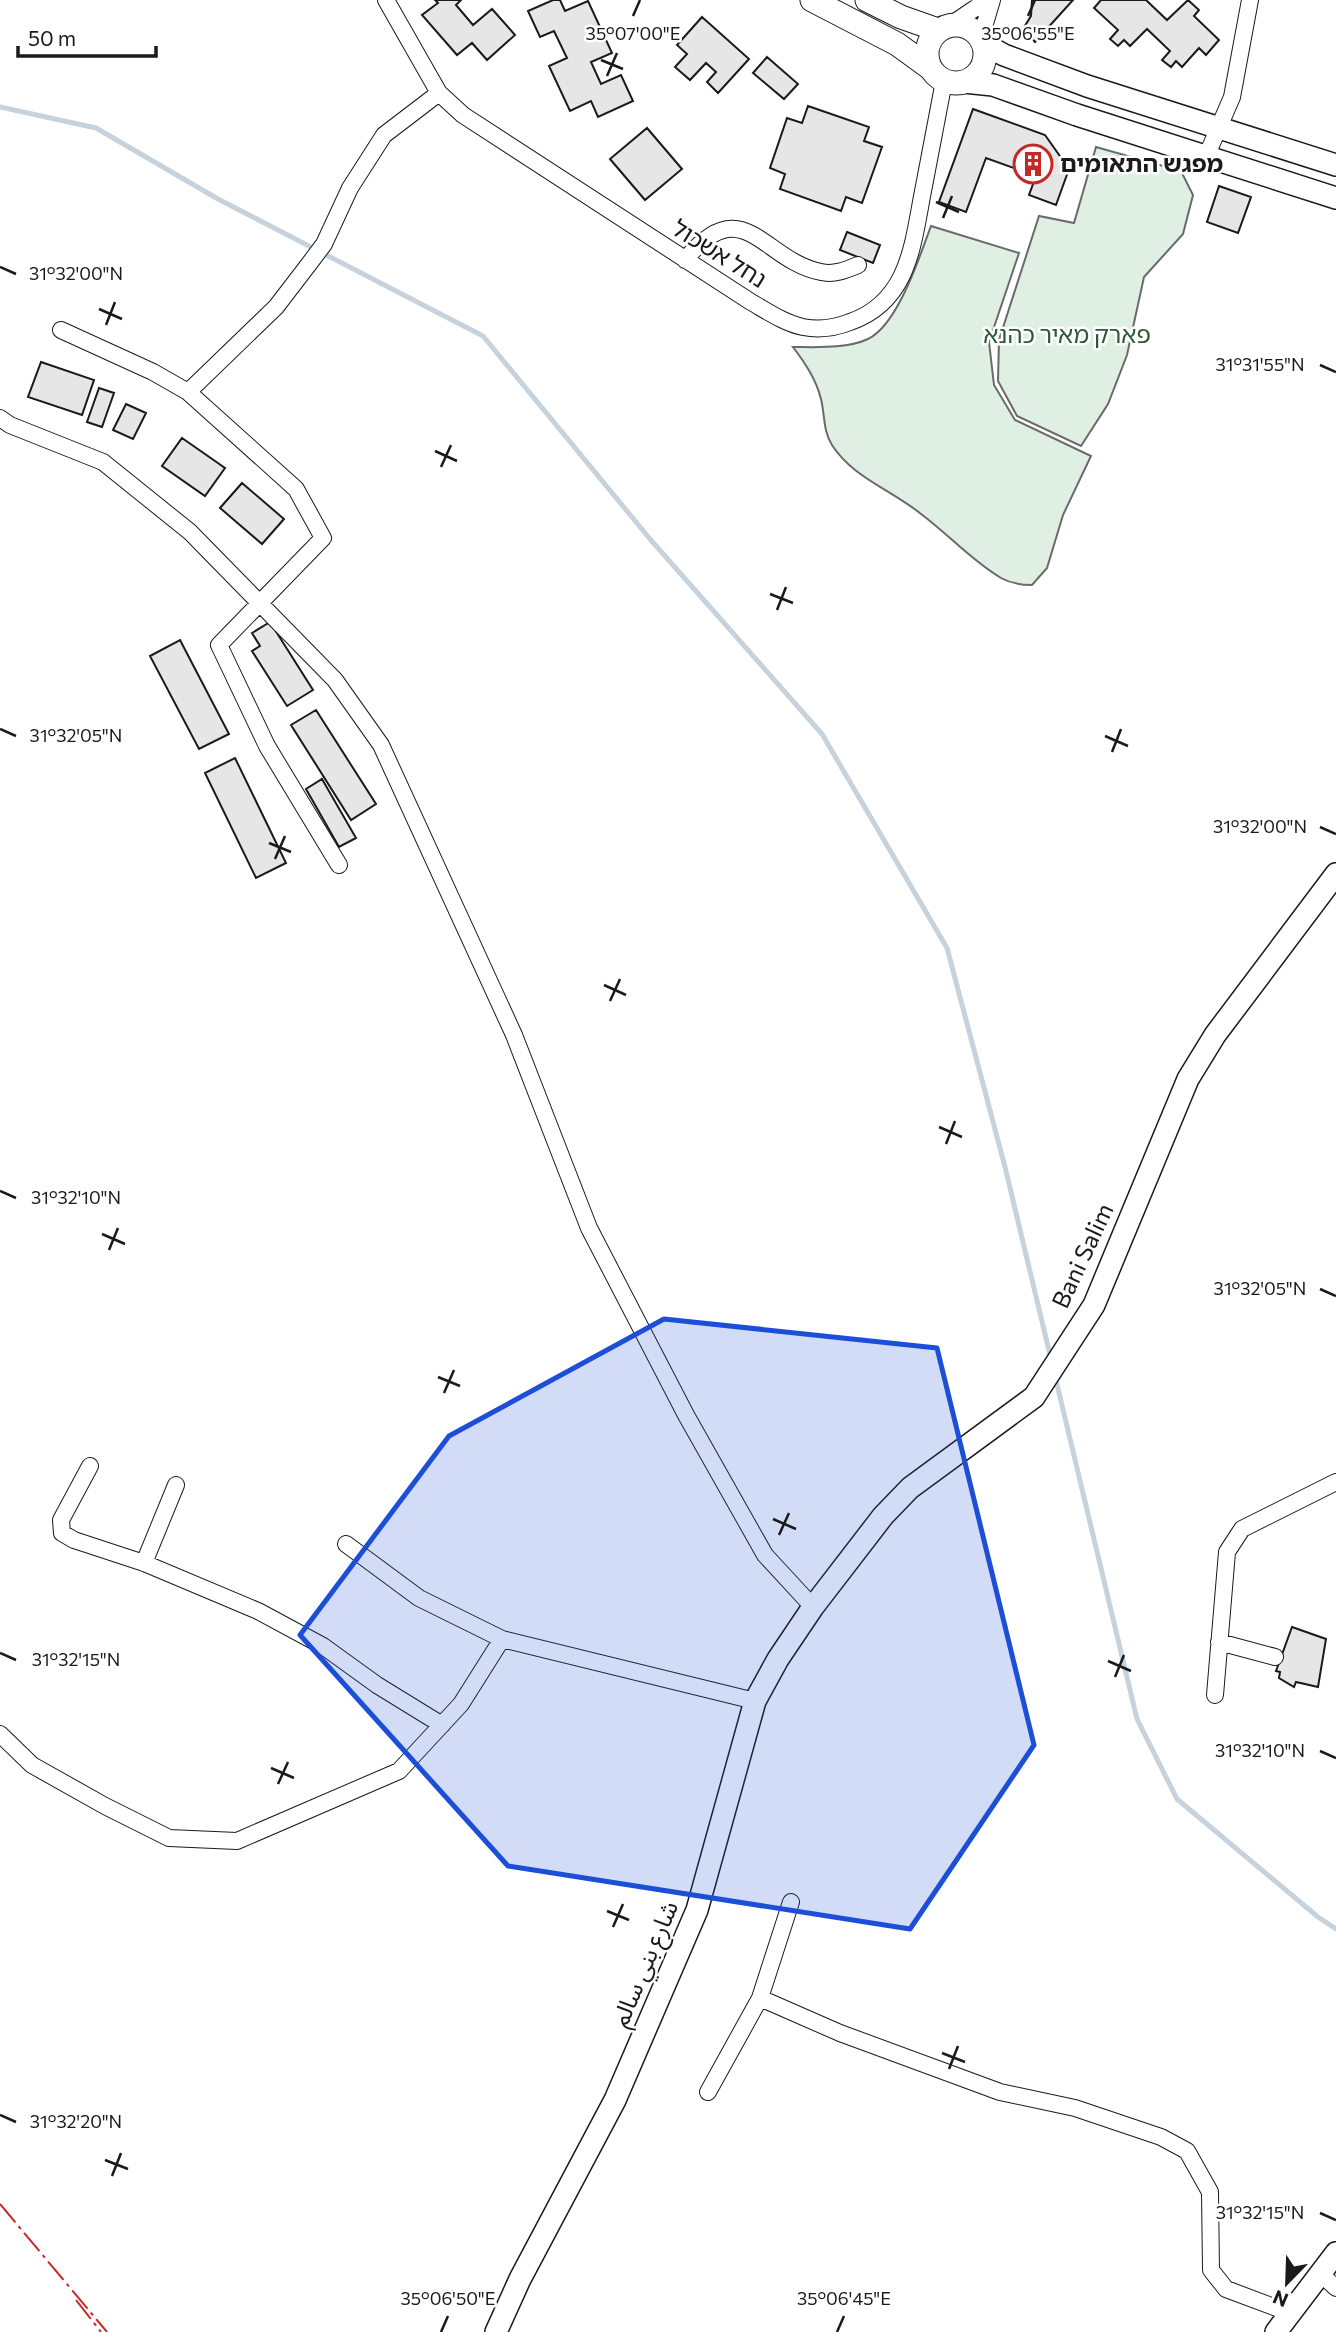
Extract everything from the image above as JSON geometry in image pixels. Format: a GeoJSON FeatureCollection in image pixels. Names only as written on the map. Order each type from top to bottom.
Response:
{"type":"FeatureCollection","features":[{"type":"Feature","properties":{"kind":"main road"},"geometry":{"type":"LineString","coordinates":[[812,0],[897,44],[946,77],[980,72],[985,63],[983,41],[968,27],[945,27],[910,21],[867,0]]}},
{"type":"Feature","properties":{"kind":"main road"},"geometry":{"type":"LineString","coordinates":[[945,27],[928,44],[926,52],[946,77]]}},
{"type":"Feature","properties":{"kind":"street","name":"נחל אשכול"},"geometry":{"type":"LineString","coordinates":[[386,0],[439,93],[463,116],[751,302],[803,327],[836,327],[877,310],[899,283],[914,240],[946,77]]}},
{"type":"Feature","properties":{"kind":"street"},"geometry":{"type":"LineString","coordinates":[[945,27],[977,7],[983,0]]}},
{"type":"Feature","properties":{"kind":"street"},"geometry":{"type":"LineString","coordinates":[[992,0],[983,41],[1004,55],[1045,71],[1336,165]]}},
{"type":"Feature","properties":{"kind":"street"},"geometry":{"type":"LineString","coordinates":[[1206,157],[1232,97],[1250,0]]}},
{"type":"Feature","properties":{"kind":"street"},"geometry":{"type":"LineString","coordinates":[[946,77],[993,85],[1077,116],[1336,198]]}},
{"type":"Feature","properties":{"kind":"street"},"geometry":{"type":"LineString","coordinates":[[188,392],[276,307],[309,264],[324,244],[351,188],[384,135],[439,93]]}},
{"type":"Feature","properties":{"kind":"street"},"geometry":{"type":"LineString","coordinates":[[685,260],[699,242],[716,231],[734,228],[751,233],[804,267],[822,273],[841,272],[858,265]]}},
{"type":"Feature","properties":{"kind":"street"},"geometry":{"type":"LineString","coordinates":[[61,330],[153,372],[188,392],[296,489],[323,538],[219,645],[267,746],[339,864]]}},
{"type":"Feature","properties":{"kind":"street"},"geometry":{"type":"LineString","coordinates":[[3,423],[103,462],[190,532],[335,680],[381,745],[514,1035],[589,1228],[686,1415],[765,1555],[813,1607]]}},
{"type":"Feature","properties":{"kind":"street","name":"Bani Salim"},"geometry":{"type":"LineString","coordinates":[[813,1607],[883,1517],[910,1488],[1034,1397],[1094,1305],[1188,1079],[1215,1035],[1336,874]]}},
{"type":"Feature","properties":{"kind":"street"},"geometry":{"type":"LineString","coordinates":[[90,1466],[61,1520],[62,1533],[74,1540],[144,1563],[258,1611],[323,1646],[377,1685],[442,1725]]}},
{"type":"Feature","properties":{"kind":"street"},"geometry":{"type":"LineString","coordinates":[[1215,1695],[1227,1552],[1242,1529],[1336,1482]]}},
{"type":"Feature","properties":{"kind":"street"},"geometry":{"type":"LineString","coordinates":[[144,1563],[176,1485]]}},
{"type":"Feature","properties":{"kind":"street"},"geometry":{"type":"LineString","coordinates":[[346,1544],[419,1598],[502,1639],[755,1701]]}},
{"type":"Feature","properties":{"kind":"street","name":"شارع بني سالم"},"geometry":{"type":"LineString","coordinates":[[496,2332],[520,2279],[615,2100],[697,1910],[755,1701],[778,1659],[813,1607]]}},
{"type":"Feature","properties":{"kind":"street"},"geometry":{"type":"LineString","coordinates":[[0,1734],[32,1765],[169,1838],[237,1841],[398,1771],[461,1704],[502,1639]]}},
{"type":"Feature","properties":{"kind":"street"},"geometry":{"type":"LineString","coordinates":[[1219,1642],[1275,1657]]}},
{"type":"Feature","properties":{"kind":"street"},"geometry":{"type":"LineString","coordinates":[[708,2092],[760,1998],[790,1902]]}},
{"type":"Feature","properties":{"kind":"street"},"geometry":{"type":"LineString","coordinates":[[760,1998],[840,2033],[1000,2092],[1075,2108],[1161,2137],[1187,2151],[1210,2193],[1211,2270],[1226,2289],[1290,2314]]}},
{"type":"Feature","properties":{"kind":"street"},"geometry":{"type":"LineString","coordinates":[[1276,2332],[1290,2314],[1329,2281],[1336,2253]]}},
{"type":"Feature","properties":{"kind":"highlighted area"},"geometry":{"type":"Polygon","coordinates":[[[664,1319],[937,1348],[1034,1745],[910,1929],[508,1866],[300,1635],[449,1436],[664,1319]]]}},
{"type":"Feature","properties":{"kind":"green space","name":"פארק מאיר כהנא"},"geometry":{"type":"Polygon","coordinates":[[[1096,147],[1181,171],[1193,195],[1183,234],[1144,277],[1127,355],[1108,404],[1081,446],[1017,416],[998,381],[999,340],[1039,216],[1074,223],[1096,147]]]}},
{"type":"Feature","properties":{"kind":"green space"},"geometry":{"type":"Polygon","coordinates":[[[931,226],[1019,253],[989,342],[994,385],[1015,420],[1091,456],[1063,515],[1047,568],[1032,585],[1008,581],[990,571],[910,505],[851,466],[832,445],[816,385],[793,347],[850,344],[868,339],[879,331],[889,320],[907,288],[931,226]]]}},
{"type":"Feature","properties":{"kind":"building"},"geometry":{"type":"Polygon","coordinates":[[[435,0],[461,0],[456,5],[473,25],[492,9],[515,35],[487,60],[472,43],[457,55],[422,15],[438,3],[435,0]]]}},
{"type":"Feature","properties":{"kind":"building"},"geometry":{"type":"Polygon","coordinates":[[[553,0],[560,0],[565,11],[588,1],[612,53],[591,62],[601,84],[621,75],[633,101],[598,117],[591,101],[570,111],[549,66],[567,58],[554,31],[540,37],[528,11],[553,0]]]}},
{"type":"Feature","properties":{"kind":"building"},"geometry":{"type":"Polygon","coordinates":[[[1032,0],[1073,0],[1035,42],[1023,29],[1031,16],[1032,0]]]}},
{"type":"Feature","properties":{"kind":"building"},"geometry":{"type":"Polygon","coordinates":[[[1101,0],[1146,0],[1167,20],[1188,0],[1199,10],[1194,16],[1219,40],[1206,55],[1199,48],[1182,67],[1176,61],[1171,67],[1162,60],[1170,51],[1147,29],[1130,46],[1124,40],[1118,46],[1110,39],[1118,30],[1094,8],[1101,0]]]}},
{"type":"Feature","properties":{"kind":"building"},"geometry":{"type":"Polygon","coordinates":[[[702,17],[749,59],[718,93],[707,82],[716,72],[706,63],[690,80],[675,67],[687,54],[677,45],[702,17]]]}},
{"type":"Feature","properties":{"kind":"building"},"geometry":{"type":"Polygon","coordinates":[[[767,57],[798,84],[784,99],[753,73],[767,57]]]}},
{"type":"Feature","properties":{"kind":"building"},"geometry":{"type":"Polygon","coordinates":[[[808,106],[869,127],[864,141],[882,147],[862,203],[846,197],[841,211],[780,189],[785,174],[770,168],[787,118],[802,123],[808,106]]]}},
{"type":"Feature","properties":{"kind":"building","name":"מפגש התאומים"},"geometry":{"type":"Polygon","coordinates":[[[973,109],[1045,135],[1069,169],[1056,205],[1029,195],[1036,176],[986,158],[966,212],[939,202],[973,109]]]}},
{"type":"Feature","properties":{"kind":"building"},"geometry":{"type":"Polygon","coordinates":[[[647,128],[682,169],[645,200],[610,159],[647,128]]]}},
{"type":"Feature","properties":{"kind":"building"},"geometry":{"type":"Polygon","coordinates":[[[1219,186],[1251,197],[1238,233],[1207,222],[1219,186]]]}},
{"type":"Feature","properties":{"kind":"building"},"geometry":{"type":"Polygon","coordinates":[[[847,232],[880,245],[873,263],[840,250],[847,232]]]}},
{"type":"Feature","properties":{"kind":"building"},"geometry":{"type":"Polygon","coordinates":[[[41,362],[94,380],[82,415],[28,397],[41,362]]]}},
{"type":"Feature","properties":{"kind":"building"},"geometry":{"type":"Polygon","coordinates":[[[99,388],[114,393],[102,427],[87,422],[99,388]]]}},
{"type":"Feature","properties":{"kind":"building"},"geometry":{"type":"Polygon","coordinates":[[[126,404],[146,413],[133,439],[113,430],[126,404]]]}},
{"type":"Feature","properties":{"kind":"building"},"geometry":{"type":"Polygon","coordinates":[[[182,438],[225,468],[205,496],[162,466],[182,438]]]}},
{"type":"Feature","properties":{"kind":"building"},"geometry":{"type":"Polygon","coordinates":[[[242,483],[284,519],[262,544],[220,508],[242,483]]]}},
{"type":"Feature","properties":{"kind":"building"},"geometry":{"type":"Polygon","coordinates":[[[270,622],[313,690],[287,706],[252,651],[260,646],[252,633],[270,622]]]}},
{"type":"Feature","properties":{"kind":"building"},"geometry":{"type":"Polygon","coordinates":[[[180,640],[229,734],[199,749],[150,656],[180,640]]]}},
{"type":"Feature","properties":{"kind":"building"},"geometry":{"type":"Polygon","coordinates":[[[316,710],[376,804],[351,820],[291,725],[316,710]]]}},
{"type":"Feature","properties":{"kind":"building"},"geometry":{"type":"Polygon","coordinates":[[[235,758],[286,863],[256,878],[205,773],[235,758]]]}},
{"type":"Feature","properties":{"kind":"building"},"geometry":{"type":"Polygon","coordinates":[[[322,779],[356,838],[339,847],[306,789],[322,779]]]}},
{"type":"Feature","properties":{"kind":"building"},"geometry":{"type":"Polygon","coordinates":[[[1292,1627],[1326,1639],[1318,1687],[1296,1682],[1294,1687],[1279,1678],[1280,1672],[1276,1671],[1292,1627]]]}},
{"type":"Feature","properties":{"kind":"waterway"},"geometry":{"type":"LineString","coordinates":[[0,107],[96,128],[218,199],[483,336],[650,539],[822,734],[947,948],[1005,1167],[1051,1359]]}},
{"type":"Feature","properties":{"kind":"waterway"},"geometry":{"type":"LineString","coordinates":[[1055,1376],[1137,1719],[1177,1799],[1318,1917],[1336,1929]]}},
{"type":"Feature","properties":{"kind":"power"},"geometry":{"type":"LineString","coordinates":[[0,2204],[107,2332]]}},
{"type":"Feature","properties":{"kind":"power"},"geometry":{"type":"LineString","coordinates":[[76,2300],[101,2332]]}},
{"type":"Feature","properties":{"kind":"place","name":"מפגש התאומים"},"geometry":{"type":"Point","coordinates":[1033,164]}}]}
